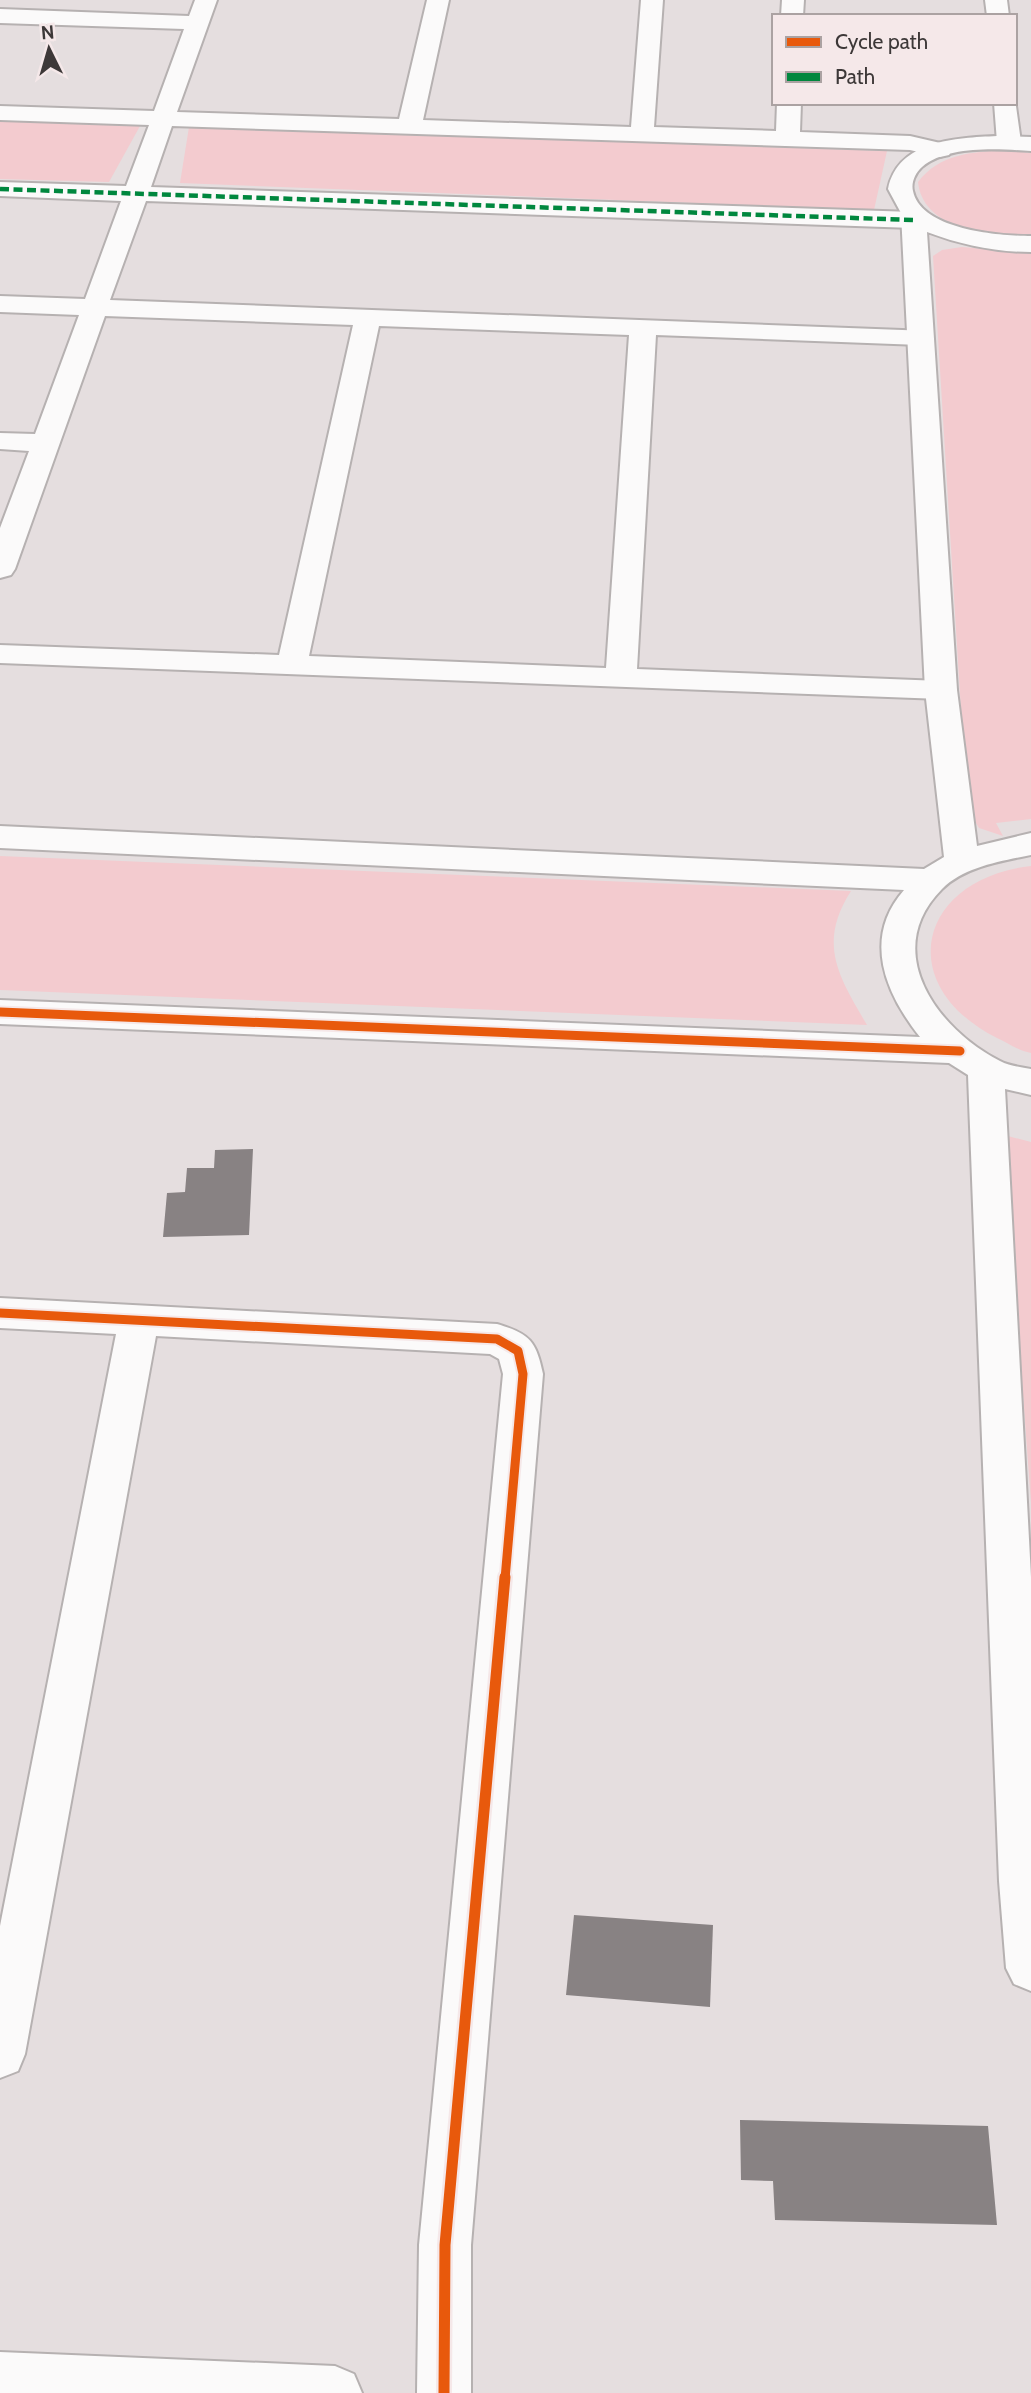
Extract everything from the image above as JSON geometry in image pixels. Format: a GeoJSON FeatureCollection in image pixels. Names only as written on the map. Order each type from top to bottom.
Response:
{"type":"FeatureCollection","features":[{"type":"Feature","properties":{"kind":"street"},"geometry":{"type":"LineString","coordinates":[[409,127],[438,0]]}},
{"type":"Feature","properties":{"kind":"street"},"geometry":{"type":"LineString","coordinates":[[642,134],[652,0]]}},
{"type":"Feature","properties":{"kind":"street"},"geometry":{"type":"LineString","coordinates":[[0,569],[161,118],[202,11],[3,11]]}},
{"type":"Feature","properties":{"kind":"street"},"geometry":{"type":"LineString","coordinates":[[788,139],[789,105]]}},
{"type":"Feature","properties":{"kind":"street"},"geometry":{"type":"LineString","coordinates":[[947,872],[941,690],[913,216],[900,188],[902,177],[909,166],[940,150],[985,142],[1020,143],[1007,105]]}},
{"type":"Feature","properties":{"kind":"street"},"geometry":{"type":"LineString","coordinates":[[0,113],[910,143],[940,150]]}},
{"type":"Feature","properties":{"kind":"street"},"geometry":{"type":"LineString","coordinates":[[0,189],[913,216],[970,238],[1031,244]]}},
{"type":"Feature","properties":{"kind":"street"},"geometry":{"type":"LineString","coordinates":[[0,304],[920,337]]}},
{"type":"Feature","properties":{"kind":"street"},"geometry":{"type":"LineString","coordinates":[[292,665],[368,317]]}},
{"type":"Feature","properties":{"kind":"street"},"geometry":{"type":"LineString","coordinates":[[621,678],[643,327]]}},
{"type":"Feature","properties":{"kind":"street"},"geometry":{"type":"LineString","coordinates":[[0,441],[45,443]]}},
{"type":"Feature","properties":{"kind":"street"},"geometry":{"type":"LineString","coordinates":[[0,654],[941,690]]}},
{"type":"Feature","properties":{"kind":"street"},"geometry":{"type":"LineString","coordinates":[[0,837],[947,872]]}},
{"type":"Feature","properties":{"kind":"street"},"geometry":{"type":"LineString","coordinates":[[1031,844],[978,856],[947,872],[904,914],[895,952],[905,992],[934,1030],[973,1060],[1031,1082]]}},
{"type":"Feature","properties":{"kind":"street"},"geometry":{"type":"LineString","coordinates":[[0,1012],[973,1060]]}},
{"type":"Feature","properties":{"kind":"street"},"geometry":{"type":"LineString","coordinates":[[973,1060],[1023,1881],[1031,1968]]}},
{"type":"Feature","properties":{"kind":"street"},"geometry":{"type":"LineString","coordinates":[[0,1313],[497,1339],[519,1350],[523,1374],[445,2245],[444,2393]]}},
{"type":"Feature","properties":{"kind":"street"},"geometry":{"type":"LineString","coordinates":[[0,2054],[139,1320]]}},
{"type":"Feature","properties":{"kind":"street"},"geometry":{"type":"LineString","coordinates":[[0,2379],[335,2393]]}},
{"type":"Feature","properties":{"kind":"shaded area"},"geometry":{"type":"Polygon","coordinates":[[[0,121],[140,126],[109,182],[0,179],[0,121]]]}},
{"type":"Feature","properties":{"kind":"shaded area"},"geometry":{"type":"Polygon","coordinates":[[[189,127],[887,151],[874,210],[180,183],[189,127]]]}},
{"type":"Feature","properties":{"kind":"shaded area"},"geometry":{"type":"Polygon","coordinates":[[[1005,150],[1031,153],[1031,236],[979,232],[946,221],[932,211],[923,198],[918,182],[926,173],[936,165],[957,156],[1005,150]]]}},
{"type":"Feature","properties":{"kind":"shaded area"},"geometry":{"type":"Polygon","coordinates":[[[962,247],[1031,253],[1031,819],[996,823],[1003,836],[979,828],[967,808],[933,256],[942,250],[962,247]]]}},
{"type":"Feature","properties":{"kind":"shaded area"},"geometry":{"type":"Polygon","coordinates":[[[0,856],[851,891],[835,928],[834,944],[841,975],[867,1025],[0,990],[0,856]]]}},
{"type":"Feature","properties":{"kind":"shaded area"},"geometry":{"type":"Polygon","coordinates":[[[1031,866],[1031,1053],[997,1038],[964,1016],[942,991],[932,964],[932,937],[943,912],[963,891],[993,875],[1031,866]]]}},
{"type":"Feature","properties":{"kind":"shaded area"},"geometry":{"type":"Polygon","coordinates":[[[1004,1135],[1031,1142],[1031,1503],[1004,1135]]]}},
{"type":"Feature","properties":{"kind":"building"},"geometry":{"type":"Polygon","coordinates":[[[253,1149],[249,1235],[163,1237],[167,1193],[185,1192],[187,1168],[214,1168],[215,1150],[253,1149]]]}},
{"type":"Feature","properties":{"kind":"building"},"geometry":{"type":"Polygon","coordinates":[[[574,1915],[713,1925],[710,2007],[566,1995],[574,1915]]]}},
{"type":"Feature","properties":{"kind":"building"},"geometry":{"type":"Polygon","coordinates":[[[740,2120],[988,2126],[997,2225],[775,2220],[773,2181],[741,2180],[740,2120]]]}},
{"type":"Feature","properties":{"kind":"marked path"},"geometry":{"type":"LineString","coordinates":[[0,189],[913,220]]}},
{"type":"Feature","properties":{"kind":"cycle path"},"geometry":{"type":"LineString","coordinates":[[0,1012],[960,1051]]}},
{"type":"Feature","properties":{"kind":"cycle path"},"geometry":{"type":"LineString","coordinates":[[0,1313],[497,1339],[518,1351],[523,1374],[445,2245],[444,2393]]}}]}
